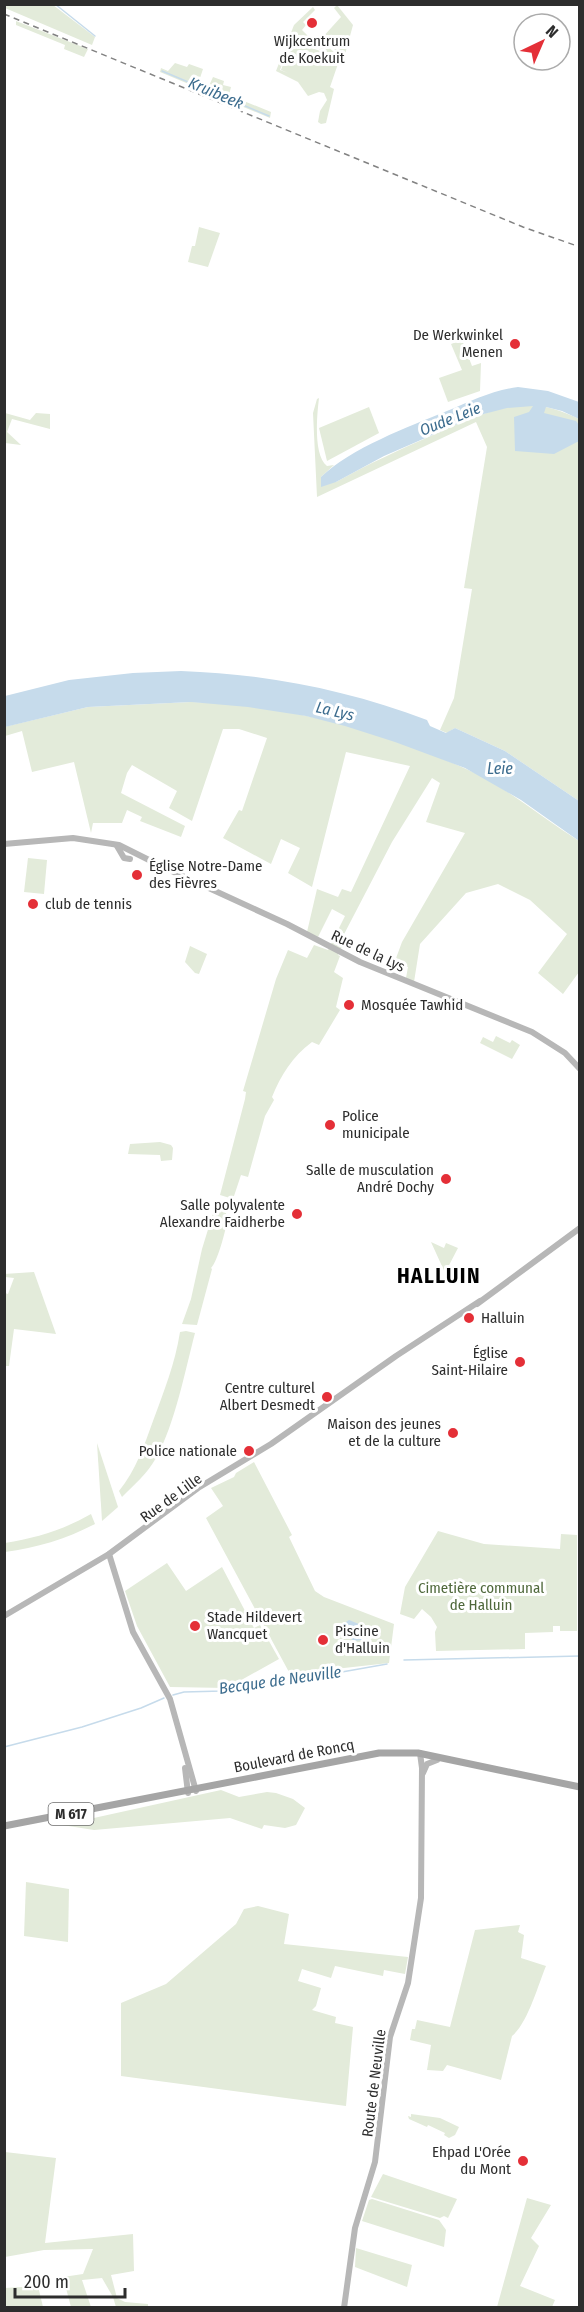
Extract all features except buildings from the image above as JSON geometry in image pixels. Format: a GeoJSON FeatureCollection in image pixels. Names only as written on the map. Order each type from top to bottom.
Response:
{"type":"FeatureCollection","features":[{"type":"Feature","properties":{"kind":"main road","name":"Rue de la Lys"},"geometry":{"type":"LineString","coordinates":[[4,843],[68,838],[107,843],[118,847],[287,924],[360,962],[532,1032],[563,1052],[579,1069]]}},
{"type":"Feature","properties":{"kind":"main road","name":"Rue de la Lys"},"geometry":{"type":"LineString","coordinates":[[127,851],[124,858],[142,858]]}},
{"type":"Feature","properties":{"kind":"main road","name":"Rue de Lille"},"geometry":{"type":"LineString","coordinates":[[4,1617],[110,1556],[195,1494],[275,1445],[372,1374],[480,1301],[579,1228]]}},
{"type":"Feature","properties":{"kind":"main road"},"geometry":{"type":"LineString","coordinates":[[110,1556],[134,1635],[171,1703],[196,1790]]}},
{"type":"Feature","properties":{"kind":"main road"},"geometry":{"type":"LineString","coordinates":[[171,1703],[186,1771],[188,1792]]}},
{"type":"Feature","properties":{"kind":"main road","name":"Boulevard de Roncq"},"geometry":{"type":"LineString","coordinates":[[4,1827],[369,1755],[397,1752],[420,1755]]}},
{"type":"Feature","properties":{"kind":"main road","name":"M 617"},"geometry":{"type":"LineString","coordinates":[[420,1755],[437,1760],[473,1764]]}},
{"type":"Feature","properties":{"kind":"main road","name":"M 617"},"geometry":{"type":"LineString","coordinates":[[420,1755],[579,1787]]}},
{"type":"Feature","properties":{"kind":"main road","name":"Route de Neuville"},"geometry":{"type":"LineString","coordinates":[[344,2307],[355,2228],[375,2166],[390,2037],[408,1983],[421,1900],[422,1779],[420,1755]]}},
{"type":"Feature","properties":{"kind":"main road"},"geometry":{"type":"LineString","coordinates":[[422,1779],[428,1764],[437,1760]]}},
{"type":"Feature","properties":{"kind":"green space"},"geometry":{"type":"Polygon","coordinates":[[[5,4],[53,5],[95,37],[92,45],[5,8],[5,4]]]}},
{"type":"Feature","properties":{"kind":"green space"},"geometry":{"type":"Polygon","coordinates":[[[337,5],[353,25],[344,58],[322,38],[341,17],[334,8],[337,5]]]}},
{"type":"Feature","properties":{"kind":"green space"},"geometry":{"type":"Polygon","coordinates":[[[313,7],[315,10],[303,22],[306,25],[302,30],[310,38],[318,41],[320,39],[338,56],[291,39],[280,70],[288,73],[281,70],[292,41],[340,58],[330,87],[334,89],[326,123],[321,124],[318,122],[320,111],[327,100],[324,93],[319,92],[308,96],[298,82],[276,71],[294,25],[313,7]]]}},
{"type":"Feature","properties":{"kind":"green space"},"geometry":{"type":"Polygon","coordinates":[[[16,21],[88,49],[84,57],[64,49],[65,45],[16,25],[16,21]]]}},
{"type":"Feature","properties":{"kind":"green space"},"geometry":{"type":"Polygon","coordinates":[[[175,63],[187,67],[189,64],[203,69],[198,84],[208,88],[213,77],[224,81],[223,85],[231,87],[229,95],[271,112],[270,118],[160,72],[161,68],[168,71],[175,63]]]}},
{"type":"Feature","properties":{"kind":"green space"},"geometry":{"type":"Polygon","coordinates":[[[199,227],[220,233],[208,267],[188,262],[192,246],[195,246],[199,227]]]}},
{"type":"Feature","properties":{"kind":"green space"},"geometry":{"type":"Polygon","coordinates":[[[462,340],[472,366],[481,363],[480,391],[448,402],[439,378],[462,370],[451,344],[462,340]]]}},
{"type":"Feature","properties":{"kind":"green space"},"geometry":{"type":"Polygon","coordinates":[[[319,398],[317,434],[320,453],[327,466],[334,465],[321,477],[336,482],[422,440],[499,409],[522,405],[545,407],[559,410],[579,419],[579,801],[505,751],[455,728],[447,733],[440,730],[454,698],[472,589],[464,588],[487,447],[476,422],[317,497],[313,413],[319,398]]]}},
{"type":"Feature","properties":{"kind":"green space"},"geometry":{"type":"Polygon","coordinates":[[[369,407],[379,433],[327,461],[319,428],[369,407]]]}},
{"type":"Feature","properties":{"kind":"green space"},"geometry":{"type":"Polygon","coordinates":[[[5,413],[30,420],[36,413],[50,414],[50,429],[12,419],[7,432],[21,445],[5,443],[5,413]]]}},
{"type":"Feature","properties":{"kind":"green space"},"geometry":{"type":"Polygon","coordinates":[[[191,702],[260,708],[296,714],[400,742],[479,775],[579,841],[579,972],[563,994],[538,973],[567,934],[530,900],[498,884],[466,893],[420,944],[414,982],[406,978],[408,967],[395,961],[402,942],[465,833],[426,822],[440,783],[432,778],[392,842],[341,940],[342,947],[334,972],[343,978],[336,1007],[340,1010],[319,1045],[312,1042],[293,1060],[283,1074],[272,1097],[274,1100],[265,1116],[248,1177],[241,1175],[233,1199],[220,1195],[245,1099],[246,1092],[243,1091],[276,979],[288,950],[307,958],[314,945],[328,950],[345,916],[332,909],[318,937],[307,932],[317,889],[338,897],[342,889],[351,892],[410,766],[346,752],[312,887],[288,873],[300,848],[281,839],[271,864],[223,838],[239,810],[242,811],[267,738],[239,729],[223,729],[192,821],[169,808],[177,791],[132,765],[121,793],[185,826],[181,837],[140,821],[142,817],[127,810],[122,823],[93,823],[91,833],[74,762],[32,772],[22,731],[5,736],[4,727],[88,707],[191,702]]]}},
{"type":"Feature","properties":{"kind":"green space"},"geometry":{"type":"Polygon","coordinates":[[[28,858],[47,860],[44,894],[24,892],[28,858]]]}},
{"type":"Feature","properties":{"kind":"green space"},"geometry":{"type":"Polygon","coordinates":[[[190,946],[207,954],[199,974],[195,973],[185,962],[190,946]]]}},
{"type":"Feature","properties":{"kind":"green space"},"geometry":{"type":"Polygon","coordinates":[[[496,1036],[510,1043],[512,1040],[520,1045],[512,1059],[480,1043],[483,1037],[493,1042],[496,1036]]]}},
{"type":"Feature","properties":{"kind":"green space"},"geometry":{"type":"Polygon","coordinates":[[[160,1142],[171,1145],[173,1148],[172,1160],[161,1161],[160,1155],[128,1154],[130,1144],[160,1142]]]}},
{"type":"Feature","properties":{"kind":"green space"},"geometry":{"type":"Polygon","coordinates":[[[217,1208],[225,1211],[228,1218],[221,1246],[211,1268],[197,1325],[182,1324],[191,1299],[202,1249],[214,1210],[217,1208]]]}},
{"type":"Feature","properties":{"kind":"green space"},"geometry":{"type":"Polygon","coordinates":[[[431,1242],[444,1248],[446,1243],[458,1248],[446,1275],[431,1242]]]}},
{"type":"Feature","properties":{"kind":"green space"},"geometry":{"type":"Polygon","coordinates":[[[34,1272],[56,1334],[14,1329],[9,1366],[5,1366],[5,1293],[8,1294],[14,1278],[5,1277],[4,1274],[34,1272]]]}},
{"type":"Feature","properties":{"kind":"green space"},"geometry":{"type":"Polygon","coordinates":[[[180,1332],[195,1333],[169,1429],[152,1464],[122,1497],[119,1491],[135,1466],[146,1440],[169,1377],[180,1332]]]}},
{"type":"Feature","properties":{"kind":"green space"},"geometry":{"type":"Polygon","coordinates":[[[97,1443],[118,1507],[102,1521],[97,1443]]]}},
{"type":"Feature","properties":{"kind":"green space"},"geometry":{"type":"Polygon","coordinates":[[[254,1462],[292,1535],[289,1537],[315,1591],[324,1597],[394,1624],[389,1663],[290,1674],[206,1518],[223,1506],[211,1488],[234,1477],[236,1473],[254,1462]]]}},
{"type":"Feature","properties":{"kind":"green space"},"geometry":{"type":"Polygon","coordinates":[[[91,1514],[95,1524],[73,1534],[51,1542],[5,1552],[5,1543],[49,1533],[91,1514]]]}},
{"type":"Feature","properties":{"kind":"green space","name":"Cimetière communal de Halluin"},"geometry":{"type":"Polygon","coordinates":[[[438,1531],[484,1544],[560,1549],[561,1534],[577,1535],[577,1631],[560,1631],[560,1626],[553,1626],[553,1632],[525,1633],[525,1649],[436,1651],[437,1627],[431,1617],[422,1609],[414,1619],[400,1614],[405,1587],[438,1531]]]}},
{"type":"Feature","properties":{"kind":"green space","name":"Stade Hildevert Wancquet"},"geometry":{"type":"Polygon","coordinates":[[[167,1563],[186,1591],[222,1567],[254,1628],[260,1625],[279,1659],[227,1688],[170,1687],[137,1626],[125,1591],[167,1563]]]}},
{"type":"Feature","properties":{"kind":"green space"},"geometry":{"type":"Polygon","coordinates":[[[221,1790],[239,1797],[267,1792],[276,1793],[293,1799],[305,1808],[296,1825],[285,1828],[264,1825],[262,1829],[230,1818],[94,1830],[62,1825],[221,1790]]]}},
{"type":"Feature","properties":{"kind":"green space"},"geometry":{"type":"Polygon","coordinates":[[[26,1882],[69,1889],[68,1942],[24,1936],[26,1882]]]}},
{"type":"Feature","properties":{"kind":"green space"},"geometry":{"type":"Polygon","coordinates":[[[258,1906],[289,1914],[284,1944],[408,1957],[405,1974],[384,1970],[383,1976],[335,1966],[331,1978],[302,1969],[298,1981],[321,1988],[316,2006],[312,2010],[336,2017],[335,2023],[353,2027],[346,2106],[121,2076],[121,2003],[166,1984],[236,1924],[244,1909],[258,1906]]]}},
{"type":"Feature","properties":{"kind":"green space"},"geometry":{"type":"Polygon","coordinates":[[[520,1925],[518,1932],[524,1935],[521,1958],[546,1966],[528,2013],[512,2036],[501,2080],[447,2065],[443,2071],[427,2070],[431,2045],[410,2040],[417,2020],[450,2027],[475,1930],[520,1925]]]}},
{"type":"Feature","properties":{"kind":"green space"},"geometry":{"type":"Polygon","coordinates":[[[411,2114],[440,2118],[459,2127],[455,2135],[449,2138],[444,2135],[445,2133],[409,2119],[408,2116],[411,2117],[411,2114]]]}},
{"type":"Feature","properties":{"kind":"green space"},"geometry":{"type":"Polygon","coordinates":[[[5,2152],[56,2158],[45,2243],[133,2234],[134,2271],[111,2275],[117,2298],[125,2302],[148,2304],[148,2307],[116,2307],[102,2278],[82,2280],[91,2307],[71,2307],[63,2277],[83,2274],[93,2249],[44,2250],[5,2257],[5,2152]]]}},
{"type":"Feature","properties":{"kind":"green space"},"geometry":{"type":"Polygon","coordinates":[[[383,2174],[457,2199],[448,2218],[444,2216],[440,2218],[371,2197],[383,2174]]]}},
{"type":"Feature","properties":{"kind":"green space"},"geometry":{"type":"Polygon","coordinates":[[[527,2198],[551,2205],[531,2238],[539,2246],[520,2286],[555,2300],[552,2307],[497,2307],[527,2198]]]}},
{"type":"Feature","properties":{"kind":"green space"},"geometry":{"type":"Polygon","coordinates":[[[369,2200],[439,2220],[446,2230],[444,2247],[362,2221],[369,2200]]]}},
{"type":"Feature","properties":{"kind":"green space"},"geometry":{"type":"Polygon","coordinates":[[[356,2248],[412,2265],[407,2287],[355,2267],[356,2248]]]}},
{"type":"Feature","properties":{"kind":"green space"},"geometry":{"type":"Polygon","coordinates":[[[38,2286],[43,2307],[5,2307],[5,2288],[38,2286]]]}},
{"type":"Feature","properties":{"kind":"water","name":"Oude Leie"},"geometry":{"type":"Polygon","coordinates":[[[518,387],[548,391],[579,402],[579,419],[546,407],[544,413],[576,421],[579,425],[579,441],[554,454],[515,451],[514,417],[529,412],[533,406],[507,408],[476,416],[384,456],[336,482],[321,487],[321,477],[333,466],[364,448],[398,431],[482,396],[518,387]]]}},
{"type":"Feature","properties":{"kind":"water","name":"Leie"},"geometry":{"type":"Polygon","coordinates":[[[181,671],[244,676],[306,685],[397,709],[427,720],[430,726],[446,733],[455,728],[505,751],[579,801],[579,841],[521,800],[465,768],[395,742],[306,716],[248,707],[191,702],[88,707],[5,727],[5,696],[69,680],[133,673],[181,671]]]}},
{"type":"Feature","properties":{"kind":"water"},"geometry":{"type":"Polygon","coordinates":[[[349,1620],[366,1627],[363,1640],[354,1641],[344,1634],[341,1625],[349,1620]]]}},
{"type":"Feature","properties":{"kind":"waterway","name":"Kruibeek"},"geometry":{"type":"LineString","coordinates":[[55,4],[95,36]]}},
{"type":"Feature","properties":{"kind":"waterway","name":"Kruibeek"},"geometry":{"type":"LineString","coordinates":[[162,71],[269,116]]}},
{"type":"Feature","properties":{"kind":"waterway","name":"Becque de Neuville"},"geometry":{"type":"LineString","coordinates":[[404,1660],[580,1656]]}},
{"type":"Feature","properties":{"kind":"waterway","name":"Becque de Neuville"},"geometry":{"type":"LineString","coordinates":[[173,1695],[184,1692],[222,1691],[259,1682],[308,1678],[387,1664]]}},
{"type":"Feature","properties":{"kind":"waterway","name":"Becque de Neuville"},"geometry":{"type":"LineString","coordinates":[[4,1747],[82,1727],[164,1698]]}},
{"type":"Feature","properties":{"kind":"railway"},"geometry":{"type":"LineString","coordinates":[[4,14],[523,227],[580,247]]}},
{"type":"Feature","properties":{"kind":"place","name":"Wijkcentrum de Koekuit"},"geometry":{"type":"Point","coordinates":[312,23]}},
{"type":"Feature","properties":{"kind":"place","name":"De Werkwinkel Menen"},"geometry":{"type":"Point","coordinates":[515,344]}},
{"type":"Feature","properties":{"kind":"place","name":"Église Notre-Dame des Fièvres"},"geometry":{"type":"Point","coordinates":[137,875]}},
{"type":"Feature","properties":{"kind":"place","name":"club de tennis"},"geometry":{"type":"Point","coordinates":[33,904]}},
{"type":"Feature","properties":{"kind":"place","name":"Mosquée Tawhid"},"geometry":{"type":"Point","coordinates":[349,1005]}},
{"type":"Feature","properties":{"kind":"place","name":"Police municipale"},"geometry":{"type":"Point","coordinates":[330,1125]}},
{"type":"Feature","properties":{"kind":"place","name":"Salle de musculation André Dochy"},"geometry":{"type":"Point","coordinates":[446,1179]}},
{"type":"Feature","properties":{"kind":"place","name":"Salle polyvalente Alexandre Faidherbe"},"geometry":{"type":"Point","coordinates":[297,1214]}},
{"type":"Feature","properties":{"kind":"place","name":"Halluin"},"geometry":{"type":"Point","coordinates":[469,1318]}},
{"type":"Feature","properties":{"kind":"place","name":"Église Saint-Hilaire"},"geometry":{"type":"Point","coordinates":[520,1362]}},
{"type":"Feature","properties":{"kind":"place","name":"Centre culturel Albert Desmedt"},"geometry":{"type":"Point","coordinates":[327,1397]}},
{"type":"Feature","properties":{"kind":"place","name":"Maison des jeunes et de la culture"},"geometry":{"type":"Point","coordinates":[453,1433]}},
{"type":"Feature","properties":{"kind":"place","name":"Police nationale"},"geometry":{"type":"Point","coordinates":[249,1451]}},
{"type":"Feature","properties":{"kind":"place","name":"Stade Hildevert Wancquet"},"geometry":{"type":"Point","coordinates":[195,1626]}},
{"type":"Feature","properties":{"kind":"place","name":"Piscine d'Halluin"},"geometry":{"type":"Point","coordinates":[323,1640]}},
{"type":"Feature","properties":{"kind":"place","name":"Ehpad L'Orée du Mont"},"geometry":{"type":"Point","coordinates":[523,2161]}},
{"type":"Feature","properties":{"kind":"district","name":"HALLUIN"},"geometry":{"type":"Point","coordinates":[439,1276]}},
{"type":"Feature","properties":{"kind":"water label","name":"La Lys"},"geometry":{"type":"Point","coordinates":[335,711]}}]}
